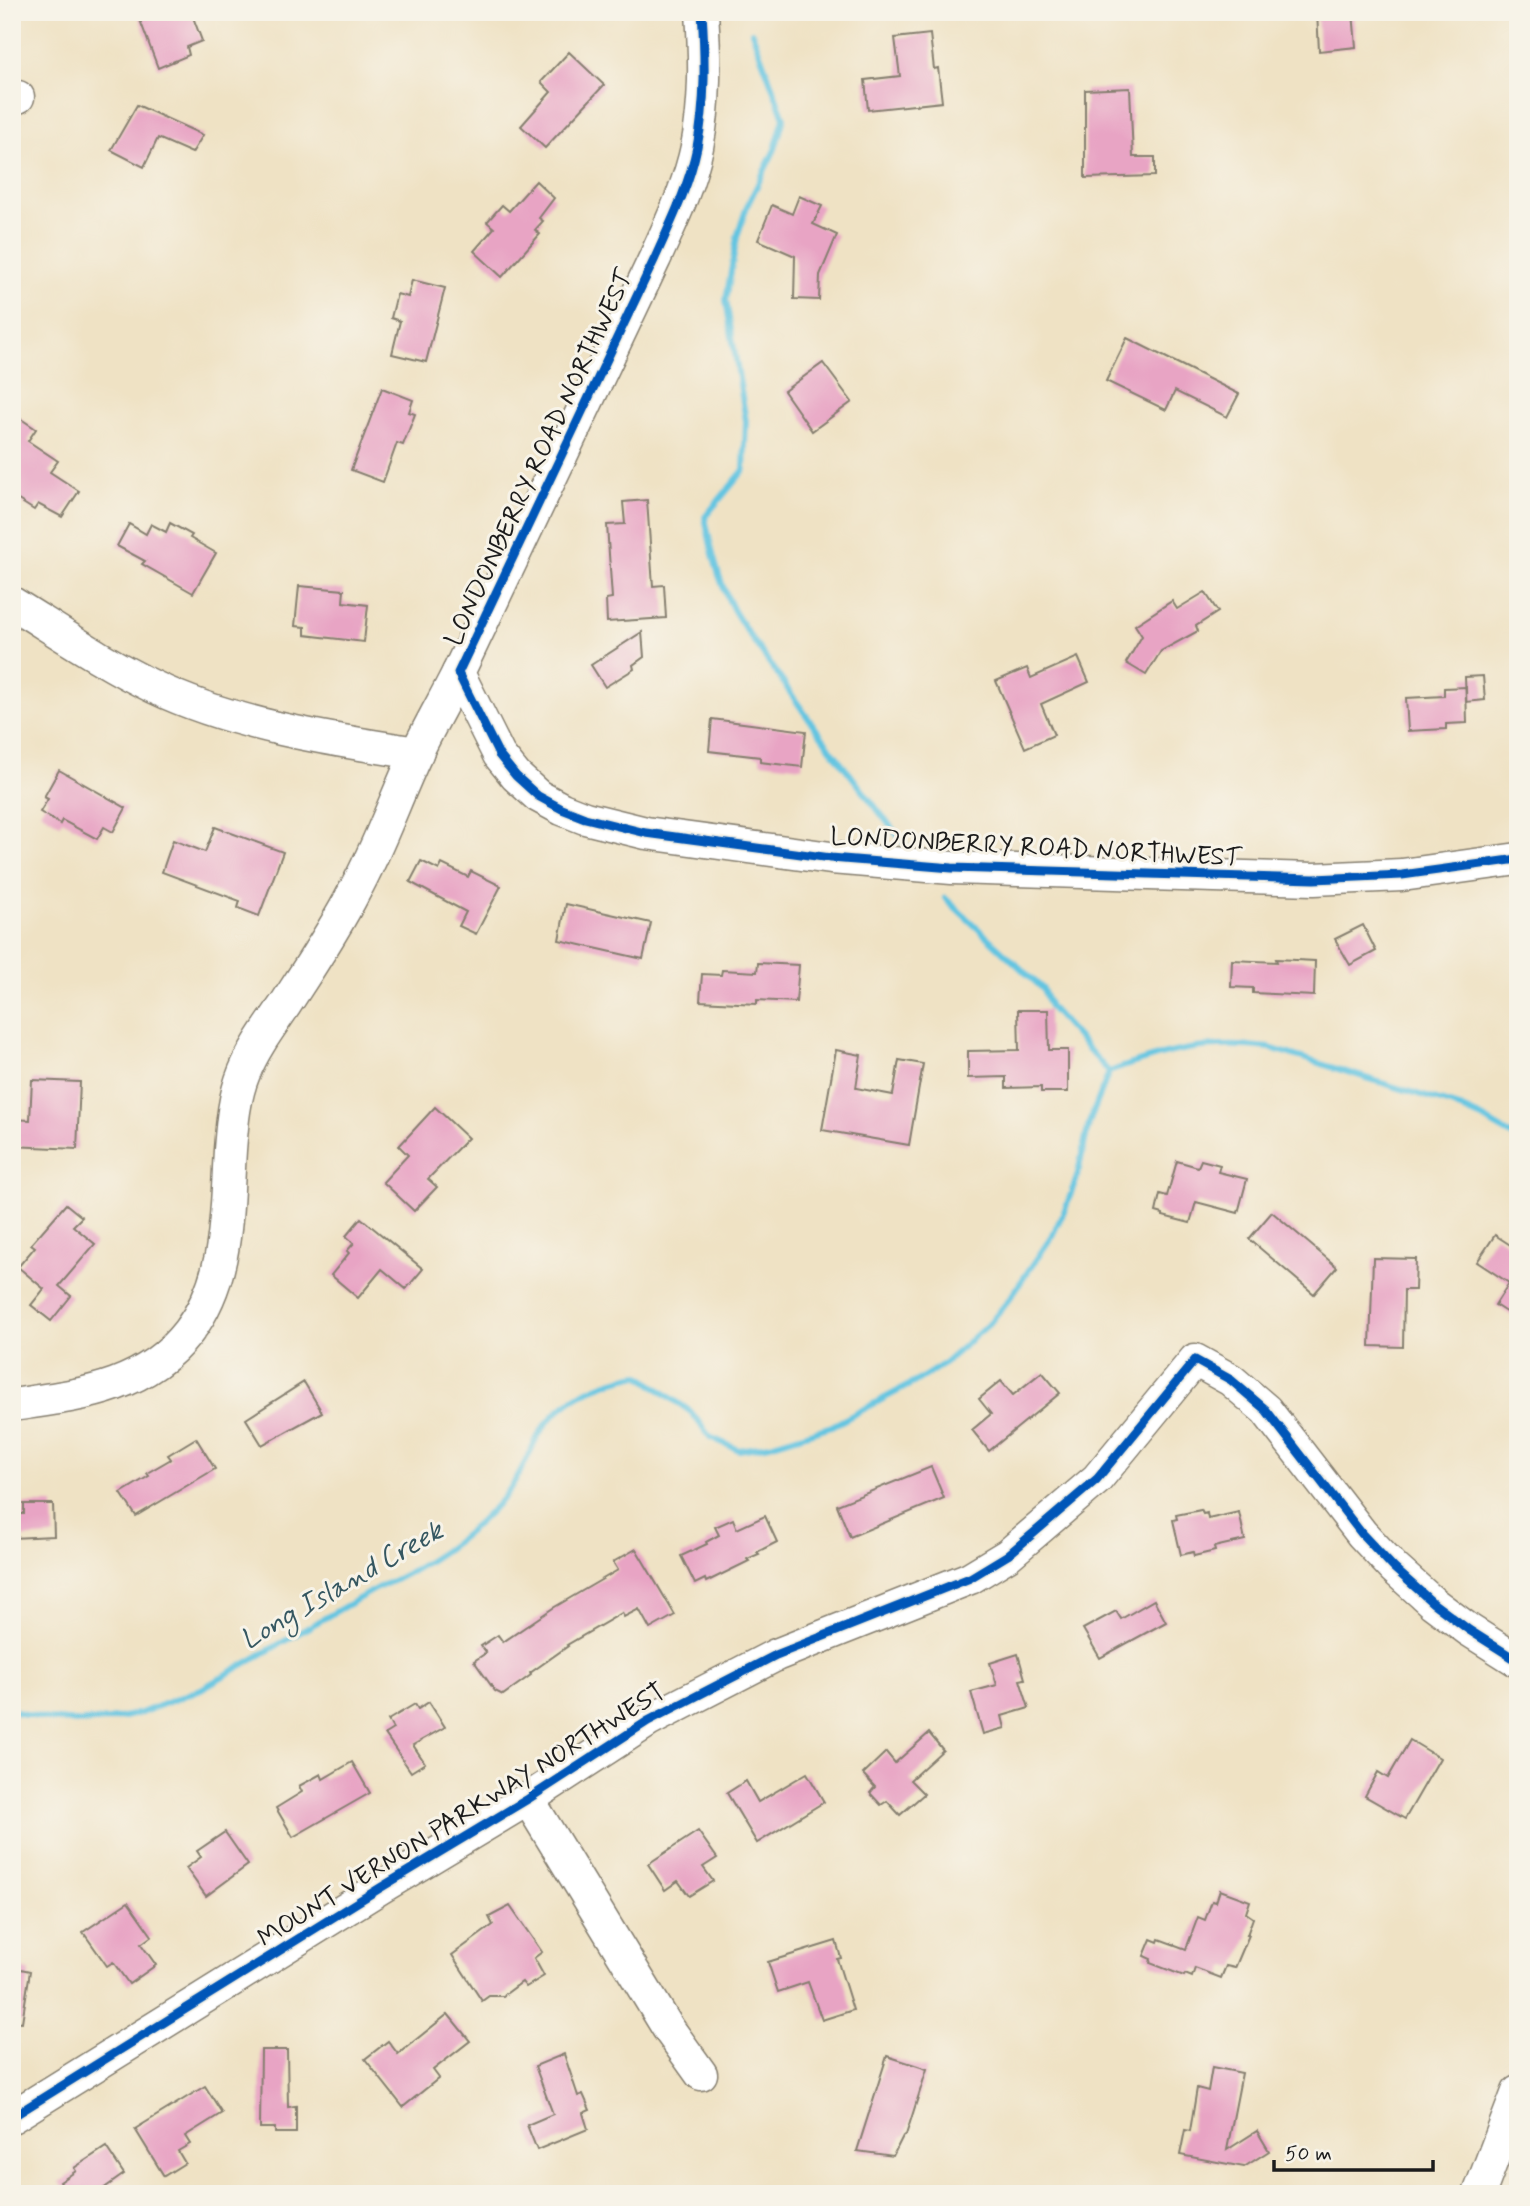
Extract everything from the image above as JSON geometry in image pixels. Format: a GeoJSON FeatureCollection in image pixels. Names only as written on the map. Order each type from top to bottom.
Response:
{"type":"FeatureCollection","features":[{"type":"Feature","properties":{"kind":"street","name":"LONDONBERRY ROAD NORTHWEST"},"geometry":{"type":"LineString","coordinates":[[702,12],[704,106],[697,149],[684,192],[458,673],[499,755],[516,776],[531,790],[573,814],[646,833],[831,858],[952,868],[1314,880],[1402,875],[1518,859]]}},
{"type":"Feature","properties":{"kind":"street"},"geometry":{"type":"LineString","coordinates":[[12,603],[111,664],[155,687],[204,706],[278,728],[347,743],[417,753]]}},
{"type":"Feature","properties":{"kind":"street"},"geometry":{"type":"LineString","coordinates":[[12,1405],[112,1387],[154,1364],[188,1331],[210,1296],[221,1262],[225,1238],[232,1117],[243,1074],[354,894],[417,753],[458,673]]}},
{"type":"Feature","properties":{"kind":"street","name":"MOUNT VERNON PARKWAY NORTHWEST"},"geometry":{"type":"LineString","coordinates":[[12,2116],[528,1799],[648,1721],[764,1661],[970,1578],[1008,1555],[1097,1479],[1195,1360],[1231,1380],[1266,1410],[1362,1534],[1394,1568],[1433,1603],[1469,1630],[1518,1661]]}},
{"type":"Feature","properties":{"kind":"street"},"geometry":{"type":"LineString","coordinates":[[528,1799],[668,2028],[701,2074]]}},
{"type":"Feature","properties":{"kind":"street"},"geometry":{"type":"LineString","coordinates":[[1479,2194],[1518,2092]]}},
{"type":"Feature","properties":{"kind":"building"},"geometry":{"type":"Polygon","coordinates":[[[137,12],[191,12],[202,41],[187,47],[189,55],[158,68],[137,12]]]}},
{"type":"Feature","properties":{"kind":"building"},"geometry":{"type":"Polygon","coordinates":[[[1317,12],[1353,12],[1356,47],[1319,51],[1317,12]]]}},
{"type":"Feature","properties":{"kind":"building"},"geometry":{"type":"Polygon","coordinates":[[[930,34],[934,69],[938,68],[942,102],[868,110],[865,80],[900,76],[895,38],[930,34]]]}},
{"type":"Feature","properties":{"kind":"building"},"geometry":{"type":"Polygon","coordinates":[[[569,52],[604,85],[545,148],[521,126],[551,92],[541,82],[569,52]]]}},
{"type":"Feature","properties":{"kind":"building"},"geometry":{"type":"Polygon","coordinates":[[[1130,88],[1133,157],[1155,157],[1155,176],[1085,178],[1085,90],[1130,88]]]}},
{"type":"Feature","properties":{"kind":"building"},"geometry":{"type":"Polygon","coordinates":[[[137,105],[203,135],[192,153],[158,138],[144,167],[111,150],[137,105]]]}},
{"type":"Feature","properties":{"kind":"building"},"geometry":{"type":"Polygon","coordinates":[[[536,181],[554,198],[539,218],[543,221],[535,230],[540,234],[502,277],[474,251],[494,228],[487,222],[502,205],[509,211],[536,181]]]}},
{"type":"Feature","properties":{"kind":"building"},"geometry":{"type":"Polygon","coordinates":[[[799,196],[822,206],[813,224],[837,235],[820,275],[819,300],[794,299],[795,256],[758,240],[772,205],[792,214],[799,196]]]}},
{"type":"Feature","properties":{"kind":"building"},"geometry":{"type":"Polygon","coordinates":[[[412,280],[445,288],[426,362],[392,354],[400,321],[391,318],[397,294],[408,297],[412,280]]]}},
{"type":"Feature","properties":{"kind":"building"},"geometry":{"type":"Polygon","coordinates":[[[1127,338],[1239,394],[1227,417],[1175,391],[1166,410],[1106,381],[1127,338]]]}},
{"type":"Feature","properties":{"kind":"building"},"geometry":{"type":"Polygon","coordinates":[[[823,363],[852,402],[812,431],[784,391],[823,363]]]}},
{"type":"Feature","properties":{"kind":"building"},"geometry":{"type":"Polygon","coordinates":[[[382,388],[413,400],[409,412],[415,414],[403,445],[397,443],[383,482],[351,470],[382,388]]]}},
{"type":"Feature","properties":{"kind":"building"},"geometry":{"type":"Polygon","coordinates":[[[12,413],[36,429],[28,441],[58,461],[50,472],[79,491],[62,517],[38,504],[34,510],[12,496],[12,413]]]}},
{"type":"Feature","properties":{"kind":"building"},"geometry":{"type":"Polygon","coordinates":[[[647,500],[653,586],[664,585],[666,618],[607,622],[606,599],[612,598],[607,525],[625,524],[623,502],[647,500]]]}},
{"type":"Feature","properties":{"kind":"building"},"geometry":{"type":"Polygon","coordinates":[[[170,523],[216,553],[193,593],[142,564],[145,561],[117,546],[129,524],[146,534],[151,524],[166,532],[170,523]]]}},
{"type":"Feature","properties":{"kind":"building"},"geometry":{"type":"Polygon","coordinates":[[[299,586],[344,590],[343,602],[368,605],[364,642],[305,635],[305,627],[295,626],[299,586]]]}},
{"type":"Feature","properties":{"kind":"building"},"geometry":{"type":"Polygon","coordinates":[[[1205,592],[1218,612],[1196,626],[1198,631],[1161,651],[1146,675],[1126,663],[1142,636],[1135,625],[1172,601],[1177,609],[1205,592]]]}},
{"type":"Feature","properties":{"kind":"building"},"geometry":{"type":"Polygon","coordinates":[[[642,632],[644,657],[633,665],[634,669],[605,687],[591,665],[642,632]]]}},
{"type":"Feature","properties":{"kind":"building"},"geometry":{"type":"Polygon","coordinates":[[[1078,657],[1089,682],[1041,704],[1054,735],[1025,748],[996,681],[1027,668],[1031,678],[1078,657]]]}},
{"type":"Feature","properties":{"kind":"building"},"geometry":{"type":"Polygon","coordinates":[[[1483,676],[1485,700],[1466,702],[1465,677],[1483,676]]]}},
{"type":"Feature","properties":{"kind":"building"},"geometry":{"type":"Polygon","coordinates":[[[1466,687],[1467,723],[1446,724],[1446,729],[1408,731],[1406,698],[1444,696],[1444,688],[1466,687]]]}},
{"type":"Feature","properties":{"kind":"building"},"geometry":{"type":"Polygon","coordinates":[[[712,719],[806,731],[802,767],[760,762],[760,757],[709,751],[712,719]]]}},
{"type":"Feature","properties":{"kind":"building"},"geometry":{"type":"Polygon","coordinates":[[[59,770],[126,808],[113,832],[104,827],[97,839],[62,820],[60,824],[40,812],[48,799],[44,797],[59,770]]]}},
{"type":"Feature","properties":{"kind":"building"},"geometry":{"type":"Polygon","coordinates":[[[215,827],[283,852],[259,916],[238,908],[240,901],[162,872],[173,840],[205,852],[215,827]]]}},
{"type":"Feature","properties":{"kind":"building"},"geometry":{"type":"Polygon","coordinates":[[[421,861],[439,870],[442,864],[468,877],[471,871],[501,886],[476,934],[459,926],[466,912],[410,882],[421,861]]]}},
{"type":"Feature","properties":{"kind":"building"},"geometry":{"type":"Polygon","coordinates":[[[566,904],[651,923],[643,959],[559,940],[566,904]]]}},
{"type":"Feature","properties":{"kind":"building"},"geometry":{"type":"Polygon","coordinates":[[[1363,925],[1376,951],[1350,965],[1335,939],[1363,925]]]}},
{"type":"Feature","properties":{"kind":"building"},"geometry":{"type":"Polygon","coordinates":[[[1276,959],[1315,961],[1314,996],[1253,993],[1253,988],[1231,987],[1232,960],[1277,962],[1276,959]]]}},
{"type":"Feature","properties":{"kind":"building"},"geometry":{"type":"Polygon","coordinates":[[[758,963],[799,965],[796,1002],[757,1000],[757,1004],[700,1001],[702,974],[721,975],[722,970],[757,972],[758,963]]]}},
{"type":"Feature","properties":{"kind":"building"},"geometry":{"type":"Polygon","coordinates":[[[1018,1010],[1048,1010],[1049,1050],[1068,1050],[1068,1092],[1041,1092],[1041,1087],[1006,1088],[1006,1077],[968,1078],[968,1051],[1019,1050],[1018,1010]]]}},
{"type":"Feature","properties":{"kind":"building"},"geometry":{"type":"Polygon","coordinates":[[[836,1050],[861,1055],[856,1088],[893,1095],[899,1060],[923,1064],[909,1145],[822,1130],[836,1050]]]}},
{"type":"Feature","properties":{"kind":"building"},"geometry":{"type":"Polygon","coordinates":[[[32,1080],[80,1082],[77,1149],[12,1146],[12,1119],[30,1120],[32,1080]]]}},
{"type":"Feature","properties":{"kind":"building"},"geometry":{"type":"Polygon","coordinates":[[[435,1107],[468,1138],[428,1179],[437,1187],[414,1211],[383,1182],[408,1155],[399,1146],[435,1107]]]}},
{"type":"Feature","properties":{"kind":"building"},"geometry":{"type":"Polygon","coordinates":[[[1201,1160],[1220,1165],[1218,1172],[1247,1179],[1238,1213],[1196,1202],[1190,1223],[1156,1212],[1160,1194],[1167,1196],[1177,1161],[1198,1167],[1201,1160]]]}},
{"type":"Feature","properties":{"kind":"building"},"geometry":{"type":"Polygon","coordinates":[[[66,1204],[82,1217],[73,1226],[95,1244],[59,1286],[71,1296],[51,1321],[31,1305],[44,1289],[18,1267],[35,1247],[31,1244],[66,1204]]]}},
{"type":"Feature","properties":{"kind":"building"},"geometry":{"type":"Polygon","coordinates":[[[1272,1212],[1337,1267],[1314,1294],[1249,1239],[1272,1212]]]}},
{"type":"Feature","properties":{"kind":"building"},"geometry":{"type":"Polygon","coordinates":[[[361,1218],[423,1269],[406,1289],[382,1269],[358,1298],[331,1275],[349,1253],[347,1251],[354,1243],[346,1236],[361,1218]]]}},
{"type":"Feature","properties":{"kind":"building"},"geometry":{"type":"Polygon","coordinates":[[[1495,1235],[1518,1250],[1518,1320],[1495,1305],[1509,1283],[1477,1262],[1495,1235]]]}},
{"type":"Feature","properties":{"kind":"building"},"geometry":{"type":"Polygon","coordinates":[[[1373,1258],[1416,1259],[1415,1290],[1404,1290],[1403,1347],[1370,1346],[1373,1258]]]}},
{"type":"Feature","properties":{"kind":"building"},"geometry":{"type":"Polygon","coordinates":[[[1042,1372],[1060,1393],[989,1451],[972,1430],[991,1414],[979,1399],[1001,1381],[1013,1395],[1042,1372]]]}},
{"type":"Feature","properties":{"kind":"building"},"geometry":{"type":"Polygon","coordinates":[[[304,1382],[322,1412],[262,1445],[246,1419],[304,1382]]]}},
{"type":"Feature","properties":{"kind":"building"},"geometry":{"type":"Polygon","coordinates":[[[196,1438],[215,1469],[136,1516],[121,1493],[171,1459],[168,1455],[196,1438]]]}},
{"type":"Feature","properties":{"kind":"building"},"geometry":{"type":"Polygon","coordinates":[[[931,1467],[944,1498],[850,1537],[837,1505],[931,1467]]]}},
{"type":"Feature","properties":{"kind":"building"},"geometry":{"type":"Polygon","coordinates":[[[24,1504],[53,1504],[54,1536],[12,1538],[12,1514],[24,1514],[24,1504]]]}},
{"type":"Feature","properties":{"kind":"building"},"geometry":{"type":"Polygon","coordinates":[[[1201,1510],[1203,1514],[1207,1513],[1208,1519],[1239,1512],[1245,1540],[1214,1547],[1215,1551],[1194,1556],[1193,1552],[1181,1555],[1173,1520],[1177,1519],[1176,1515],[1201,1510]]]}},
{"type":"Feature","properties":{"kind":"building"},"geometry":{"type":"Polygon","coordinates":[[[765,1516],[777,1542],[757,1552],[759,1554],[747,1559],[749,1561],[706,1582],[705,1579],[695,1584],[681,1556],[719,1535],[715,1527],[733,1519],[737,1529],[765,1516]]]}},
{"type":"Feature","properties":{"kind":"building"},"geometry":{"type":"Polygon","coordinates":[[[636,1549],[675,1615],[650,1629],[639,1609],[624,1617],[622,1613],[567,1645],[503,1695],[495,1691],[474,1661],[486,1653],[481,1646],[498,1635],[503,1642],[553,1608],[618,1570],[613,1562],[636,1549]]]}},
{"type":"Feature","properties":{"kind":"building"},"geometry":{"type":"Polygon","coordinates":[[[1154,1600],[1166,1622],[1100,1658],[1083,1629],[1116,1611],[1121,1619],[1154,1600]]]}},
{"type":"Feature","properties":{"kind":"building"},"geometry":{"type":"Polygon","coordinates":[[[1018,1654],[1025,1679],[1020,1680],[1029,1708],[1002,1716],[1005,1728],[983,1734],[971,1692],[997,1685],[990,1663],[1018,1654]]]}},
{"type":"Feature","properties":{"kind":"building"},"geometry":{"type":"Polygon","coordinates":[[[429,1702],[445,1727],[413,1745],[425,1763],[411,1772],[385,1734],[393,1729],[388,1720],[415,1704],[418,1709],[429,1702]]]}},
{"type":"Feature","properties":{"kind":"building"},"geometry":{"type":"Polygon","coordinates":[[[929,1733],[943,1750],[910,1780],[924,1794],[900,1815],[887,1801],[881,1805],[870,1793],[875,1787],[863,1774],[886,1752],[895,1763],[929,1733]]]}},
{"type":"Feature","properties":{"kind":"building"},"geometry":{"type":"Polygon","coordinates":[[[1410,1740],[1440,1758],[1405,1819],[1365,1796],[1378,1772],[1388,1778],[1410,1740]]]}},
{"type":"Feature","properties":{"kind":"building"},"geometry":{"type":"Polygon","coordinates":[[[352,1762],[370,1793],[293,1837],[276,1808],[302,1792],[299,1786],[321,1774],[323,1779],[352,1762]]]}},
{"type":"Feature","properties":{"kind":"building"},"geometry":{"type":"Polygon","coordinates":[[[807,1773],[824,1802],[757,1843],[727,1793],[746,1781],[758,1802],[807,1773]]]}},
{"type":"Feature","properties":{"kind":"building"},"geometry":{"type":"Polygon","coordinates":[[[698,1831],[717,1858],[703,1867],[713,1881],[689,1896],[678,1881],[665,1890],[648,1864],[698,1831]]]}},
{"type":"Feature","properties":{"kind":"building"},"geometry":{"type":"Polygon","coordinates":[[[225,1832],[248,1865],[206,1896],[186,1868],[201,1857],[197,1851],[225,1832]]]}},
{"type":"Feature","properties":{"kind":"building"},"geometry":{"type":"Polygon","coordinates":[[[1220,1890],[1250,1901],[1246,1913],[1253,1918],[1235,1968],[1226,1966],[1221,1978],[1195,1968],[1192,1977],[1150,1963],[1151,1959],[1144,1956],[1151,1939],[1158,1942],[1159,1939],[1186,1949],[1198,1917],[1205,1920],[1212,1901],[1216,1902],[1220,1890]]]}},
{"type":"Feature","properties":{"kind":"building"},"geometry":{"type":"Polygon","coordinates":[[[128,1902],[152,1936],[141,1944],[156,1965],[129,1984],[113,1962],[107,1966],[83,1932],[128,1902]]]}},
{"type":"Feature","properties":{"kind":"building"},"geometry":{"type":"Polygon","coordinates":[[[510,1906],[542,1952],[534,1958],[544,1976],[526,1987],[522,1982],[503,1996],[489,1996],[482,2001],[452,1955],[493,1925],[489,1917],[510,1906]]]}},
{"type":"Feature","properties":{"kind":"building"},"geometry":{"type":"Polygon","coordinates":[[[836,1941],[841,1958],[837,1959],[853,2010],[822,2020],[808,1982],[778,1992],[768,1962],[836,1941]]]}},
{"type":"Feature","properties":{"kind":"building"},"geometry":{"type":"Polygon","coordinates":[[[12,1967],[30,1971],[22,2022],[12,2021],[12,1967]]]}},
{"type":"Feature","properties":{"kind":"building"},"geometry":{"type":"Polygon","coordinates":[[[448,2014],[470,2041],[433,2070],[439,2078],[403,2107],[365,2059],[388,2041],[398,2054],[448,2014]]]}},
{"type":"Feature","properties":{"kind":"building"},"geometry":{"type":"Polygon","coordinates":[[[261,2050],[287,2050],[288,2107],[296,2106],[296,2133],[275,2133],[275,2128],[260,2128],[261,2050]]]}},
{"type":"Feature","properties":{"kind":"building"},"geometry":{"type":"Polygon","coordinates":[[[564,2054],[578,2096],[583,2094],[590,2110],[583,2113],[588,2129],[537,2150],[527,2125],[553,2114],[535,2066],[564,2054]]]}},
{"type":"Feature","properties":{"kind":"building"},"geometry":{"type":"Polygon","coordinates":[[[887,2056],[927,2069],[906,2135],[893,2156],[857,2151],[887,2056]]]}},
{"type":"Feature","properties":{"kind":"building"},"geometry":{"type":"Polygon","coordinates":[[[1212,2067],[1242,2073],[1227,2150],[1257,2131],[1269,2151],[1244,2167],[1180,2155],[1185,2130],[1190,2131],[1197,2088],[1208,2091],[1212,2067]]]}},
{"type":"Feature","properties":{"kind":"building"},"geometry":{"type":"Polygon","coordinates":[[[205,2086],[222,2113],[185,2136],[190,2144],[178,2151],[185,2163],[164,2176],[135,2129],[205,2086]]]}},
{"type":"Feature","properties":{"kind":"building"},"geometry":{"type":"Polygon","coordinates":[[[106,2147],[124,2174],[96,2194],[68,2194],[60,2182],[76,2171],[74,2168],[106,2147]]]}},
{"type":"Feature","properties":{"kind":"waterway"},"geometry":{"type":"LineString","coordinates":[[752,32],[784,118],[775,149],[747,206],[737,237],[726,300],[746,421],[744,470],[705,517],[719,576],[738,618],[824,740],[906,846]]}},
{"type":"Feature","properties":{"kind":"waterway"},"geometry":{"type":"LineString","coordinates":[[945,898],[1043,989],[1050,1007],[1109,1072]]}},
{"type":"Feature","properties":{"kind":"waterway","name":"Long Island Creek"},"geometry":{"type":"LineString","coordinates":[[12,1711],[47,1719],[78,1722],[110,1720],[141,1713],[201,1689],[377,1588],[412,1571],[460,1539],[508,1492],[535,1442],[554,1415],[579,1396],[608,1383],[639,1375],[691,1412],[710,1437],[739,1450],[770,1445],[832,1426],[915,1382],[942,1365],[990,1323],[1052,1236],[1077,1177],[1089,1123],[1109,1072],[1188,1049],[1226,1046],[1270,1048],[1453,1105],[1518,1139]]}},
{"type":"Feature","properties":{"kind":"cycle path"},"geometry":{"type":"LineString","coordinates":[[702,12],[702,113],[694,161],[684,190],[655,258],[458,673],[499,755],[516,776],[538,796],[585,818],[646,833],[831,858],[952,868],[1314,879],[1402,875],[1518,859]]}},
{"type":"Feature","properties":{"kind":"cycle path"},"geometry":{"type":"LineString","coordinates":[[12,2117],[528,1799],[648,1721],[776,1655],[970,1578],[1008,1555],[1097,1479],[1195,1360],[1231,1380],[1266,1410],[1362,1534],[1394,1568],[1433,1603],[1518,1661]]}}]}
